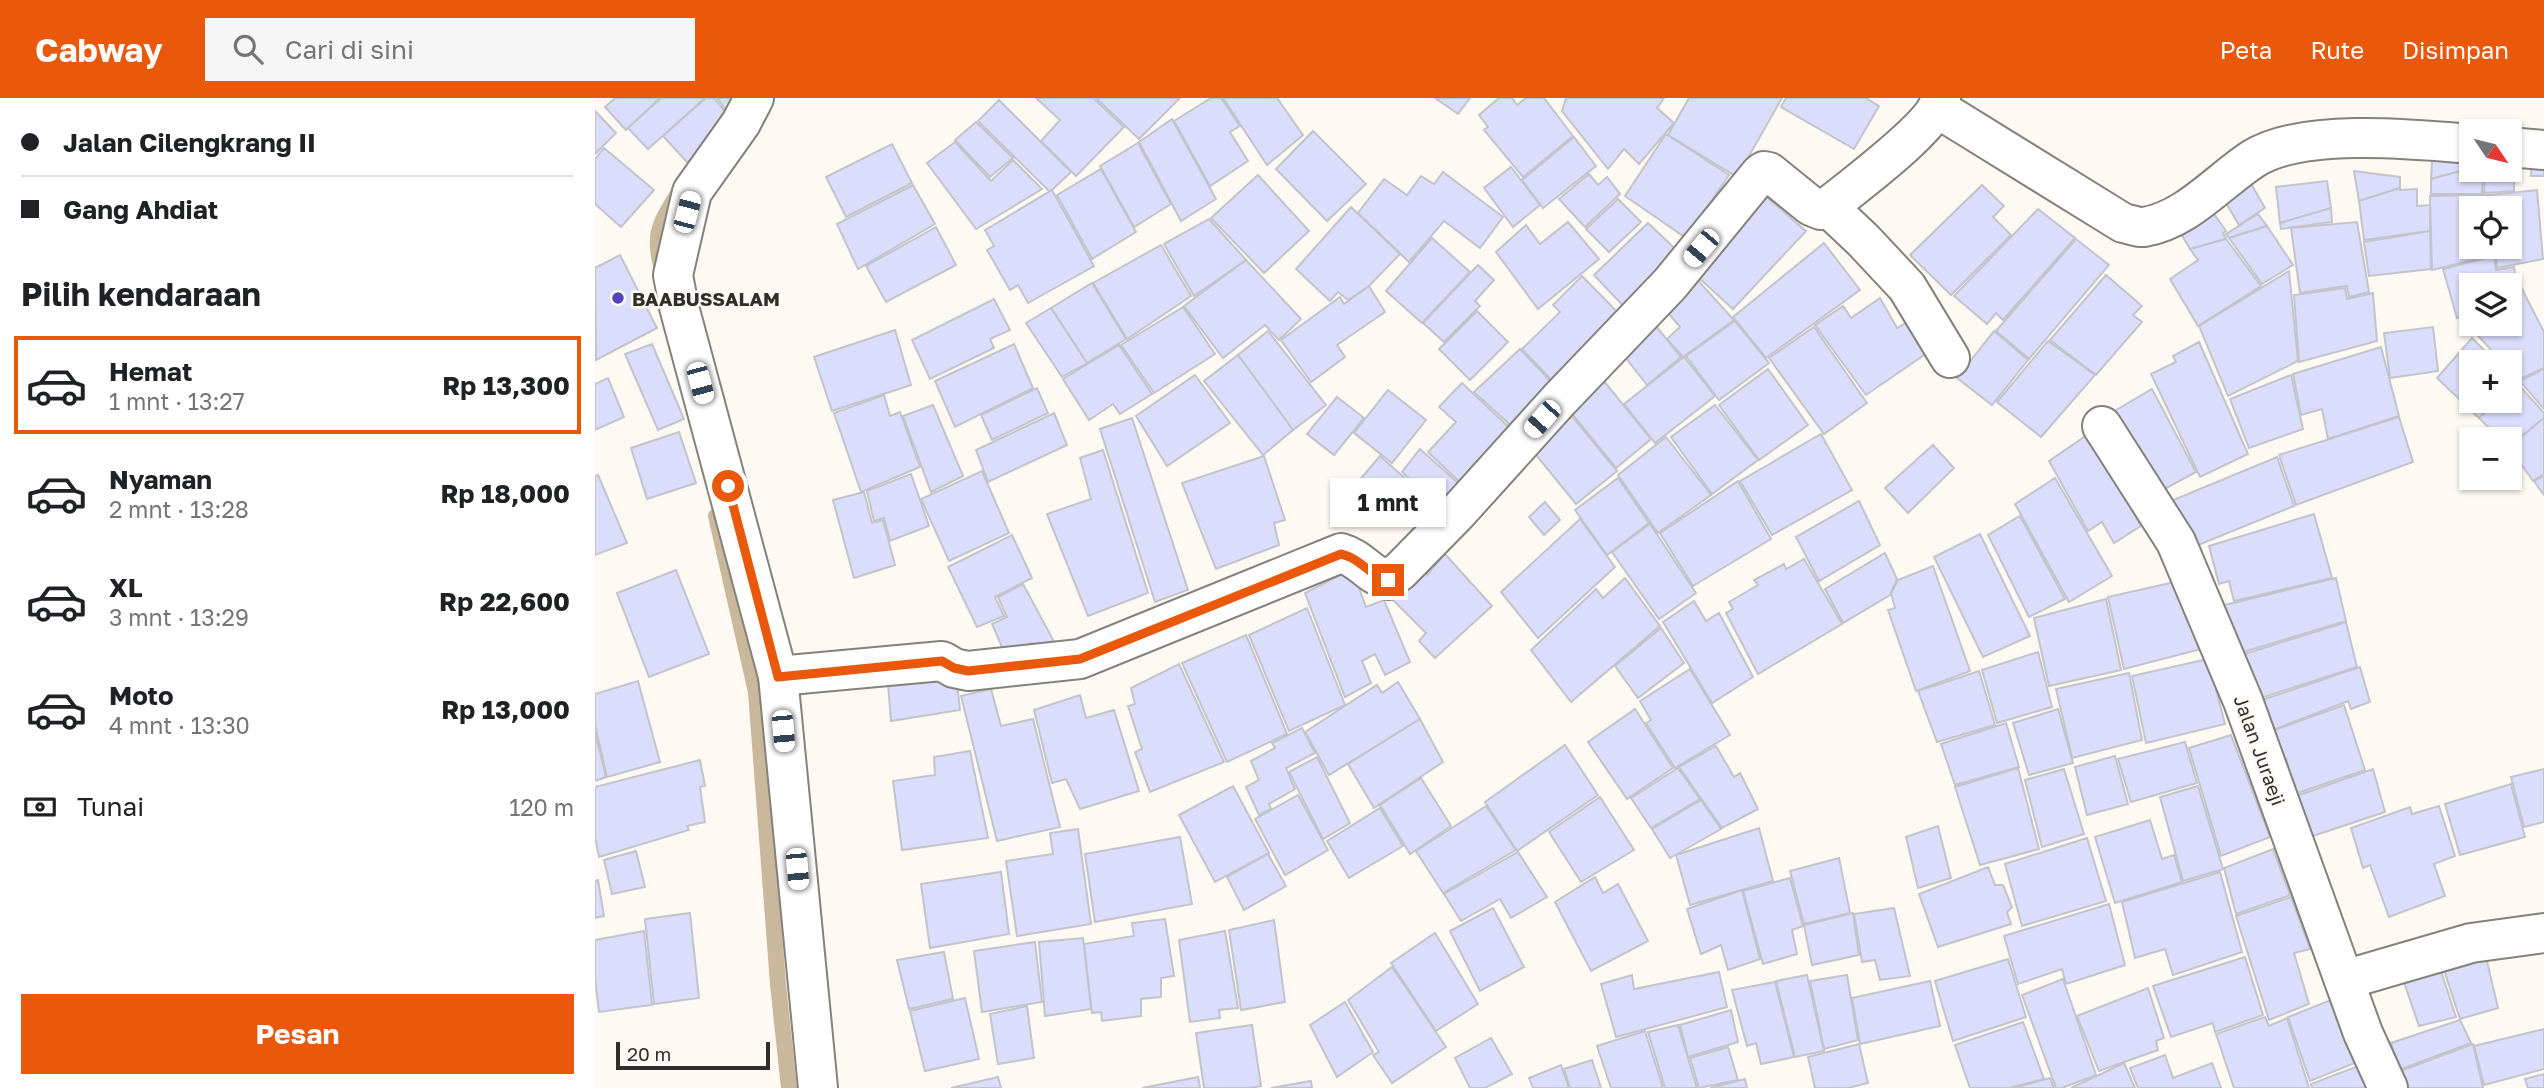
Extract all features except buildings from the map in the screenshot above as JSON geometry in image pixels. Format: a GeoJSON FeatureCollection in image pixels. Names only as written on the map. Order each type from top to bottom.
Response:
{"type":"FeatureCollection","features":[{"type":"Feature","properties":{"kind":"street"},"geometry":{"type":"LineString","coordinates":[[754,98],[741,123],[692,192],[673,275],[679,307],[778,677],[818,1088]]}},
{"type":"Feature","properties":{"kind":"street"},"geometry":{"type":"LineString","coordinates":[[778,677],[942,661],[954,668],[968,671],[1080,659],[1341,554],[1355,557],[1377,577],[1388,580],[1457,513],[1559,400],[1670,284],[1760,174],[1769,172],[1811,206],[1821,210],[1917,132],[1939,103],[2123,223],[2142,228],[2167,220],[2192,205],[2255,157],[2289,143],[2343,139],[2459,144]]}},
{"type":"Feature","properties":{"kind":"street"},"geometry":{"type":"LineString","coordinates":[[2522,148],[2544,150]]}},
{"type":"Feature","properties":{"kind":"street"},"geometry":{"type":"LineString","coordinates":[[1828,207],[1864,240],[1907,287],[1950,358]]}},
{"type":"Feature","properties":{"kind":"street","name":"Jalan Juraeji"},"geometry":{"type":"LineString","coordinates":[[2102,426],[2176,542],[2243,701],[2363,1033],[2388,1088]]}},
{"type":"Feature","properties":{"kind":"street"},"geometry":{"type":"LineString","coordinates":[[2344,980],[2471,943],[2544,933]]}},
{"type":"Feature","properties":{"kind":"waterway"},"geometry":{"type":"LineString","coordinates":[[663,275],[658,249],[659,231],[679,192]]}},
{"type":"Feature","properties":{"kind":"waterway"},"geometry":{"type":"LineString","coordinates":[[716,516],[756,692],[778,984],[789,1088]]}},
{"type":"Feature","properties":{"kind":"place","name":"BAABUSSALAM"},"geometry":{"type":"Point","coordinates":[618,298]}},
{"type":"Feature","properties":{"kind":"route"},"geometry":{"type":"LineString","coordinates":[[728,486],[778,677],[906,663],[942,661],[954,668],[968,671],[1080,659],[1341,554],[1355,557],[1377,577],[1388,580]]}}]}
